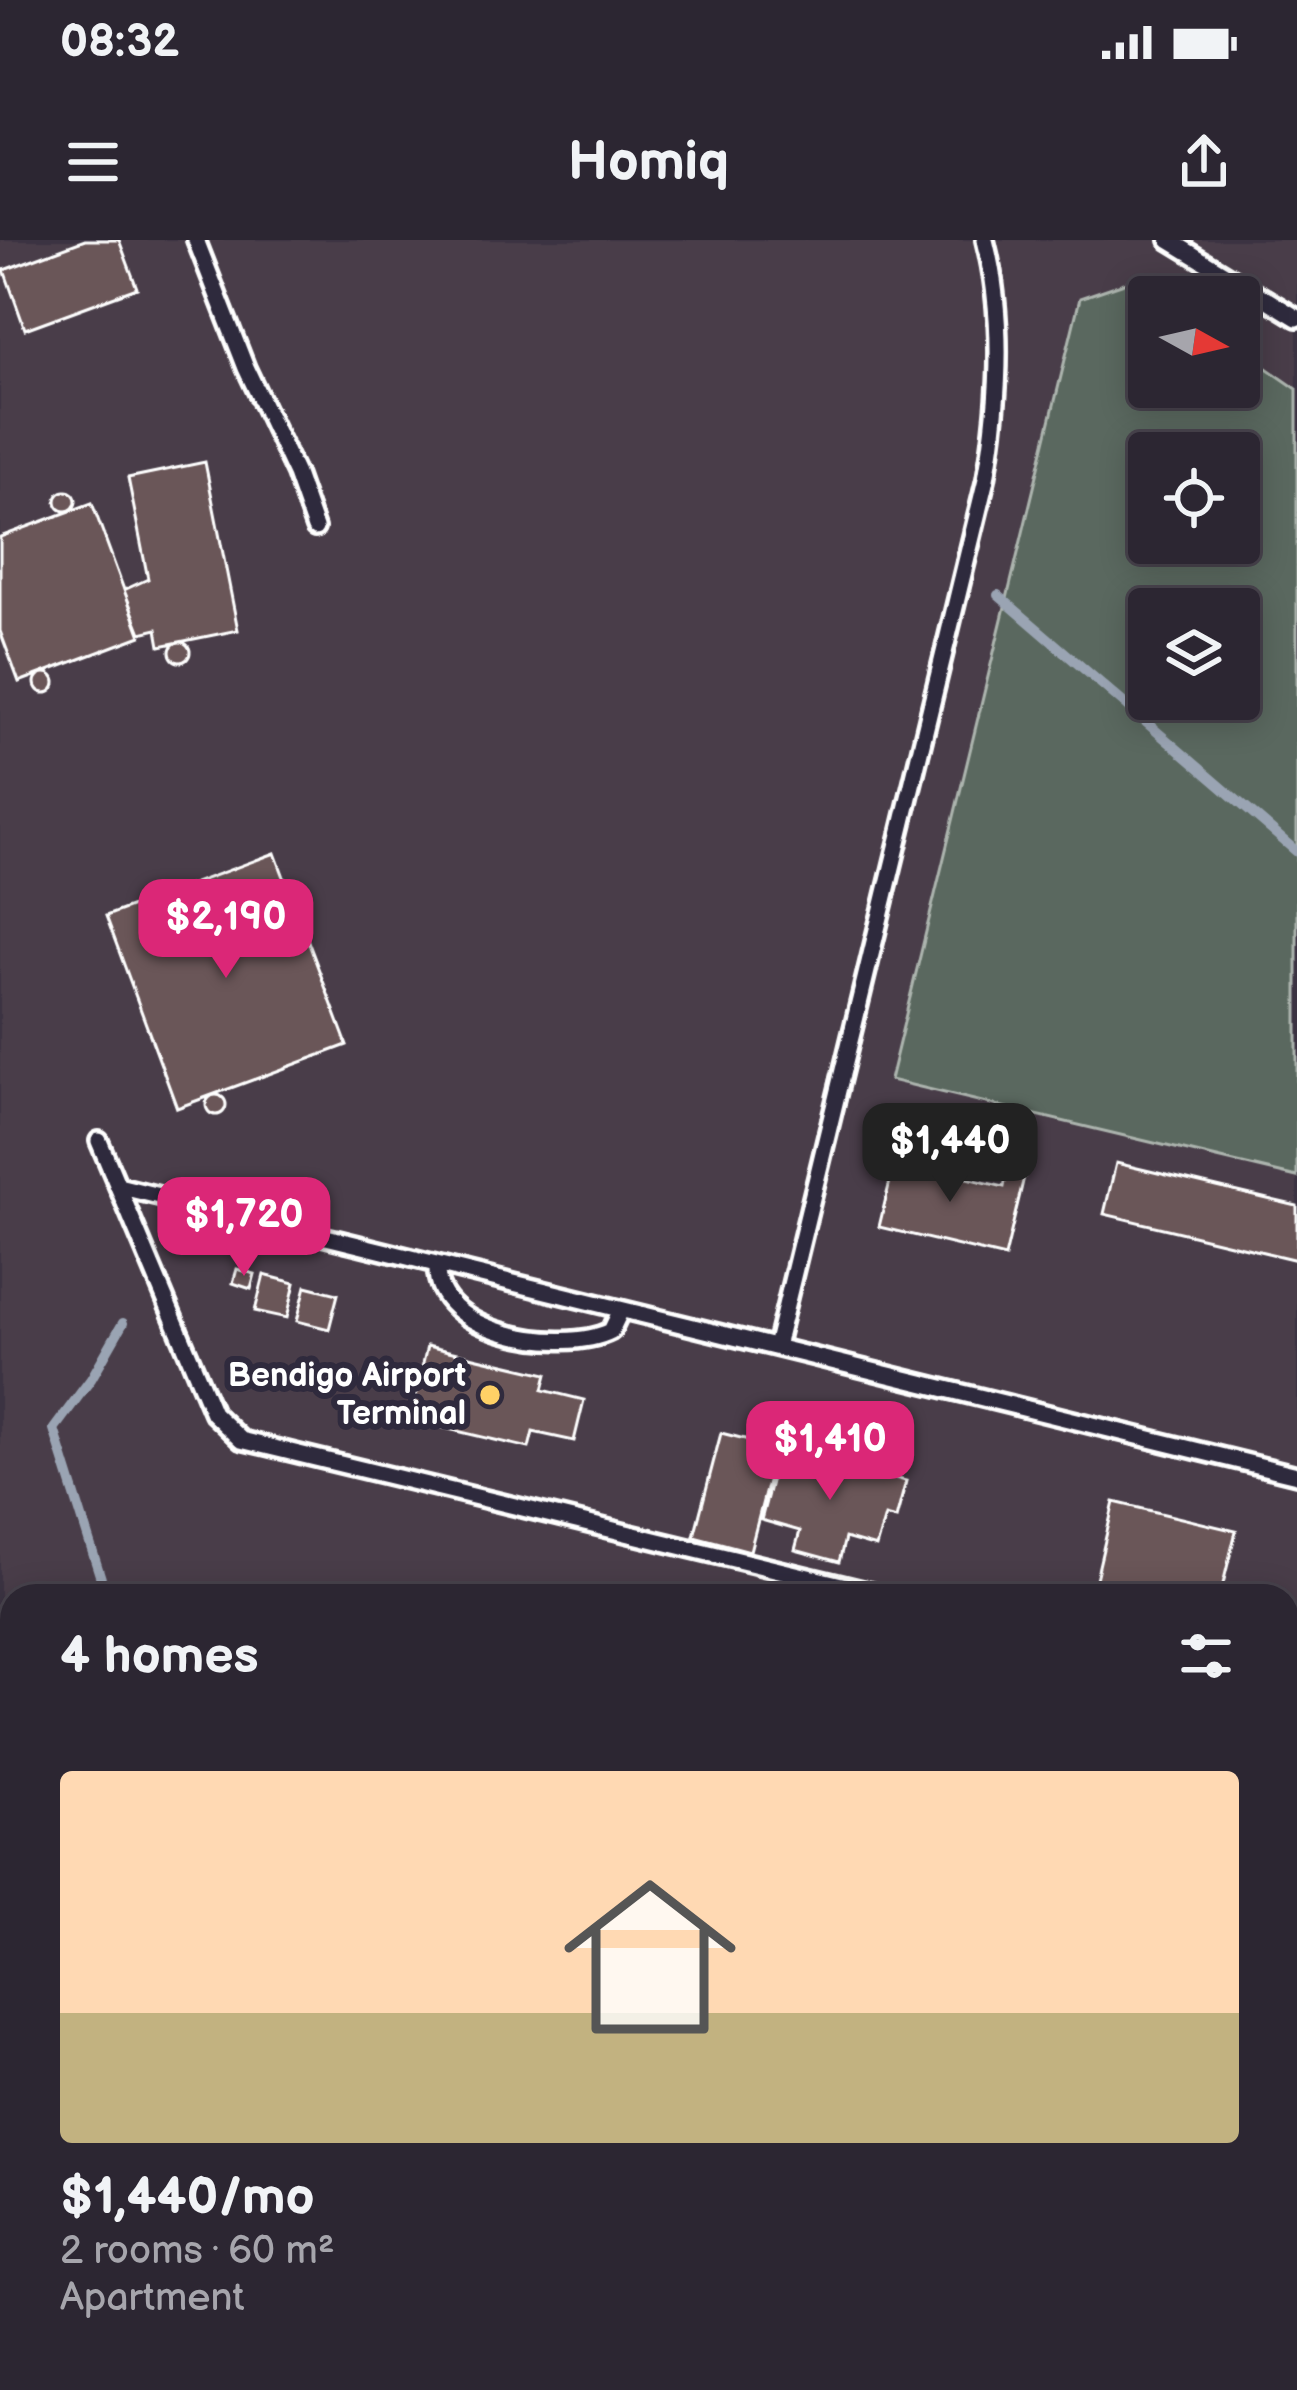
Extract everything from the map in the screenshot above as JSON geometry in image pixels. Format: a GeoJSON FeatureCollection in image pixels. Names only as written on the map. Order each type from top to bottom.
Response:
{"type":"FeatureCollection","features":[{"type":"Feature","properties":{"kind":"lane"},"geometry":{"type":"LineString","coordinates":[[196,240],[315,528]]}},
{"type":"Feature","properties":{"kind":"lane"},"geometry":{"type":"LineString","coordinates":[[776,1347],[986,479],[997,408],[998,346],[985,240]]}},
{"type":"Feature","properties":{"kind":"lane"},"geometry":{"type":"LineString","coordinates":[[1169,240],[1297,318]]}},
{"type":"Feature","properties":{"kind":"lane"},"geometry":{"type":"LineString","coordinates":[[99,1141],[213,1413],[241,1440],[837,1584]]}},
{"type":"Feature","properties":{"kind":"lane"},"geometry":{"type":"LineString","coordinates":[[118,1186],[1297,1475]]}},
{"type":"Feature","properties":{"kind":"lane"},"geometry":{"type":"LineString","coordinates":[[437,1265],[438,1286],[451,1303],[478,1322],[520,1337],[562,1342],[600,1337],[611,1331],[621,1310]]}},
{"type":"Feature","properties":{"kind":"shaded area"},"geometry":{"type":"Polygon","coordinates":[[[0,240],[1297,240],[1297,1584],[0,1584],[0,240]]]}},
{"type":"Feature","properties":{"kind":"green space"},"geometry":{"type":"Polygon","coordinates":[[[1128,282],[1128,408],[1260,408],[1260,363],[1297,389],[1297,1177],[890,1080],[1080,298],[1128,282]]]}},
{"type":"Feature","properties":{"kind":"building"},"geometry":{"type":"Polygon","coordinates":[[[85,240],[119,240],[137,288],[25,329],[4,270],[85,240]]]}},
{"type":"Feature","properties":{"kind":"building"},"geometry":{"type":"Polygon","coordinates":[[[205,462],[238,630],[160,646],[157,629],[141,633],[124,590],[148,579],[128,478],[205,462]]]}},
{"type":"Feature","properties":{"kind":"building"},"geometry":{"type":"Polygon","coordinates":[[[66,491],[76,501],[66,511],[56,501],[66,491]]]}},
{"type":"Feature","properties":{"kind":"building"},"geometry":{"type":"Polygon","coordinates":[[[92,503],[141,636],[19,682],[0,631],[0,537],[92,503]]]}},
{"type":"Feature","properties":{"kind":"building"},"geometry":{"type":"Polygon","coordinates":[[[180,642],[190,652],[180,662],[170,652],[180,642]]]}},
{"type":"Feature","properties":{"kind":"building"},"geometry":{"type":"Polygon","coordinates":[[[45,673],[55,683],[45,693],[35,683],[45,673]]]}},
{"type":"Feature","properties":{"kind":"building"},"geometry":{"type":"Polygon","coordinates":[[[275,853],[347,1045],[177,1108],[106,916],[275,853]]]}},
{"type":"Feature","properties":{"kind":"building"},"geometry":{"type":"Polygon","coordinates":[[[216,1095],[226,1105],[216,1115],[206,1105],[216,1095]]]}},
{"type":"Feature","properties":{"kind":"building"},"geometry":{"type":"Polygon","coordinates":[[[904,1131],[923,1135],[916,1166],[1004,1187],[1007,1173],[1024,1177],[1005,1257],[879,1227],[891,1177],[908,1181],[910,1175],[895,1171],[904,1131]]]}},
{"type":"Feature","properties":{"kind":"building"},"geometry":{"type":"Polygon","coordinates":[[[1116,1163],[1297,1206],[1297,1260],[1104,1214],[1116,1163]]]}},
{"type":"Feature","properties":{"kind":"building"},"geometry":{"type":"Polygon","coordinates":[[[237,1269],[255,1274],[251,1289],[233,1283],[237,1269]]]}},
{"type":"Feature","properties":{"kind":"building"},"geometry":{"type":"Polygon","coordinates":[[[264,1275],[295,1283],[287,1318],[255,1311],[264,1275]]]}},
{"type":"Feature","properties":{"kind":"building"},"geometry":{"type":"Polygon","coordinates":[[[306,1286],[338,1294],[329,1329],[297,1321],[306,1286]]]}},
{"type":"Feature","properties":{"kind":"building","name":"Bendigo Airport Terminal"},"geometry":{"type":"Polygon","coordinates":[[[427,1346],[547,1374],[543,1390],[584,1400],[574,1441],[533,1432],[529,1448],[410,1420],[427,1346]]]}},
{"type":"Feature","properties":{"kind":"building"},"geometry":{"type":"Polygon","coordinates":[[[721,1433],[777,1447],[750,1551],[694,1536],[721,1433]]]}},
{"type":"Feature","properties":{"kind":"building"},"geometry":{"type":"Polygon","coordinates":[[[780,1447],[906,1481],[896,1519],[885,1516],[876,1547],[845,1538],[839,1562],[795,1550],[800,1531],[761,1520],[780,1447]]]}},
{"type":"Feature","properties":{"kind":"building"},"geometry":{"type":"Polygon","coordinates":[[[1114,1502],[1236,1531],[1223,1584],[1095,1584],[1114,1502]]]}},
{"type":"Feature","properties":{"kind":"waterway"},"geometry":{"type":"LineString","coordinates":[[998,595],[1297,852]]}},
{"type":"Feature","properties":{"kind":"waterway"},"geometry":{"type":"LineString","coordinates":[[103,1584],[54,1429],[91,1379],[123,1323]]}},
{"type":"Feature","properties":{"kind":"place","name":"Bendigo Airport Terminal"},"geometry":{"type":"Point","coordinates":[490,1395]}}]}
